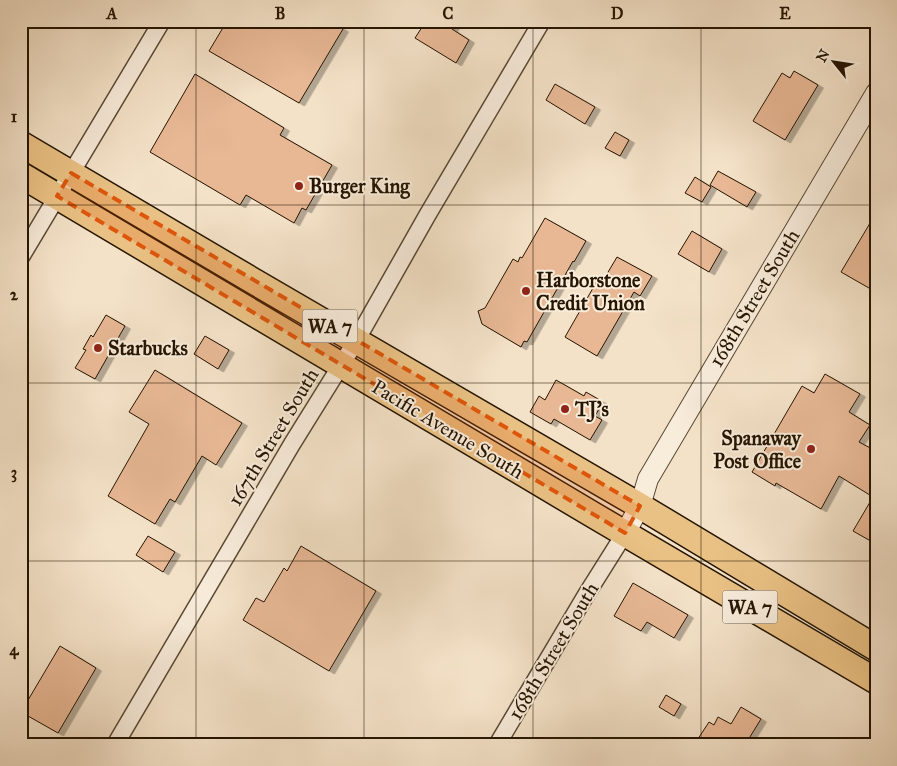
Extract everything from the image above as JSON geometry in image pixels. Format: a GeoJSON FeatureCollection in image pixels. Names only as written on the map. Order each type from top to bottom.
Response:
{"type":"FeatureCollection","features":[{"type":"Feature","properties":{"kind":"main road","name":"Pacific Avenue South"},"geometry":{"type":"LineString","coordinates":[[21,144],[640,506],[876,648]]}},
{"type":"Feature","properties":{"kind":"main road","name":"Pacific Avenue South"},"geometry":{"type":"LineString","coordinates":[[21,175],[595,516],[876,680]]}},
{"type":"Feature","properties":{"kind":"street"},"geometry":{"type":"LineString","coordinates":[[21,258],[162,21]]}},
{"type":"Feature","properties":{"kind":"street","name":"167th Street South"},"geometry":{"type":"LineString","coordinates":[[115,745],[297,436],[356,341],[428,214],[542,21]]}},
{"type":"Feature","properties":{"kind":"street","name":"168th Street South"},"geometry":{"type":"LineString","coordinates":[[497,745],[586,594],[625,533],[640,506],[648,479],[876,93]]}},
{"type":"Feature","properties":{"kind":"street","name":"168th Street South"},"geometry":{"type":"LineString","coordinates":[[640,506],[658,487],[736,350],[876,115]]}},
{"type":"Feature","properties":{"kind":"highlighted area"},"geometry":{"type":"Polygon","coordinates":[[[71,173],[640,506],[625,533],[57,196],[71,173]]]}},
{"type":"Feature","properties":{"kind":"building"},"geometry":{"type":"Polygon","coordinates":[[[227,21],[330,21],[343,29],[299,103],[209,51],[227,21]]]}},
{"type":"Feature","properties":{"kind":"building"},"geometry":{"type":"Polygon","coordinates":[[[426,21],[457,21],[452,29],[469,40],[456,63],[415,38],[426,21]]]}},
{"type":"Feature","properties":{"kind":"building"},"geometry":{"type":"Polygon","coordinates":[[[794,71],[818,85],[785,140],[753,121],[782,73],[790,78],[794,71]]]}},
{"type":"Feature","properties":{"kind":"building"},"geometry":{"type":"Polygon","coordinates":[[[195,74],[284,128],[280,135],[332,165],[306,210],[302,208],[294,223],[246,195],[240,205],[150,152],[195,74]]]}},
{"type":"Feature","properties":{"kind":"building"},"geometry":{"type":"Polygon","coordinates":[[[555,84],[595,107],[585,124],[546,100],[555,84]]]}},
{"type":"Feature","properties":{"kind":"building"},"geometry":{"type":"Polygon","coordinates":[[[615,132],[629,140],[620,156],[605,148],[615,132]]]}},
{"type":"Feature","properties":{"kind":"building"},"geometry":{"type":"Polygon","coordinates":[[[718,171],[756,192],[747,207],[710,185],[718,171]]]}},
{"type":"Feature","properties":{"kind":"building"},"geometry":{"type":"Polygon","coordinates":[[[695,177],[711,187],[702,202],[685,193],[695,177]]]}},
{"type":"Feature","properties":{"kind":"building"},"geometry":{"type":"Polygon","coordinates":[[[876,213],[876,292],[841,272],[876,213]]]}},
{"type":"Feature","properties":{"kind":"building","name":"Harborstone Credit Union"},"geometry":{"type":"Polygon","coordinates":[[[545,218],[586,241],[527,342],[524,341],[521,347],[482,324],[478,311],[485,308],[513,259],[518,262],[520,257],[522,258],[545,218]]]}},
{"type":"Feature","properties":{"kind":"building"},"geometry":{"type":"Polygon","coordinates":[[[692,231],[722,249],[709,272],[678,254],[692,231]]]}},
{"type":"Feature","properties":{"kind":"building"},"geometry":{"type":"Polygon","coordinates":[[[617,257],[652,276],[640,296],[634,292],[597,356],[565,337],[597,281],[601,284],[617,257]]]}},
{"type":"Feature","properties":{"kind":"building","name":"Starbucks"},"geometry":{"type":"Polygon","coordinates":[[[106,315],[125,326],[95,379],[75,368],[86,350],[83,349],[91,335],[93,337],[106,315]]]}},
{"type":"Feature","properties":{"kind":"building"},"geometry":{"type":"Polygon","coordinates":[[[205,336],[229,350],[218,369],[194,354],[205,336]]]}},
{"type":"Feature","properties":{"kind":"building"},"geometry":{"type":"Polygon","coordinates":[[[155,370],[242,423],[216,465],[202,456],[175,502],[170,499],[155,524],[108,496],[149,424],[129,412],[155,370]]]}},
{"type":"Feature","properties":{"kind":"building","name":"Spanaway Post Office"},"geometry":{"type":"Polygon","coordinates":[[[825,374],[860,394],[849,412],[870,425],[859,442],[876,451],[876,544],[853,531],[873,497],[839,476],[821,509],[776,483],[775,486],[752,472],[802,386],[814,393],[825,374]]]}},
{"type":"Feature","properties":{"kind":"building","name":"TJ's"},"geometry":{"type":"Polygon","coordinates":[[[556,380],[584,396],[586,392],[603,402],[595,416],[602,420],[590,440],[554,419],[551,424],[530,412],[539,396],[545,400],[556,380]]]}},
{"type":"Feature","properties":{"kind":"building"},"geometry":{"type":"Polygon","coordinates":[[[148,536],[175,552],[163,572],[136,555],[148,536]]]}},
{"type":"Feature","properties":{"kind":"building"},"geometry":{"type":"Polygon","coordinates":[[[301,546],[376,591],[329,671],[243,620],[256,598],[264,602],[284,568],[287,571],[301,546]]]}},
{"type":"Feature","properties":{"kind":"building"},"geometry":{"type":"Polygon","coordinates":[[[633,583],[688,615],[674,638],[647,622],[641,631],[614,616],[633,583]]]}},
{"type":"Feature","properties":{"kind":"building"},"geometry":{"type":"Polygon","coordinates":[[[60,646],[96,668],[58,733],[21,712],[60,646]]]}},
{"type":"Feature","properties":{"kind":"building"},"geometry":{"type":"Polygon","coordinates":[[[666,695],[681,704],[674,716],[659,707],[666,695]]]}},
{"type":"Feature","properties":{"kind":"building"},"geometry":{"type":"Polygon","coordinates":[[[741,707],[761,719],[745,745],[694,745],[709,722],[714,725],[718,717],[731,724],[741,707]]]}},
{"type":"Feature","properties":{"kind":"place","name":"Burger King"},"geometry":{"type":"Point","coordinates":[299,186]}},
{"type":"Feature","properties":{"kind":"place","name":"Harborstone Credit Union"},"geometry":{"type":"Point","coordinates":[526,291]}},
{"type":"Feature","properties":{"kind":"place","name":"Starbucks"},"geometry":{"type":"Point","coordinates":[98,348]}},
{"type":"Feature","properties":{"kind":"place","name":"TJ's"},"geometry":{"type":"Point","coordinates":[565,409]}},
{"type":"Feature","properties":{"kind":"place","name":"Spanaway Post Office"},"geometry":{"type":"Point","coordinates":[811,449]}}]}
